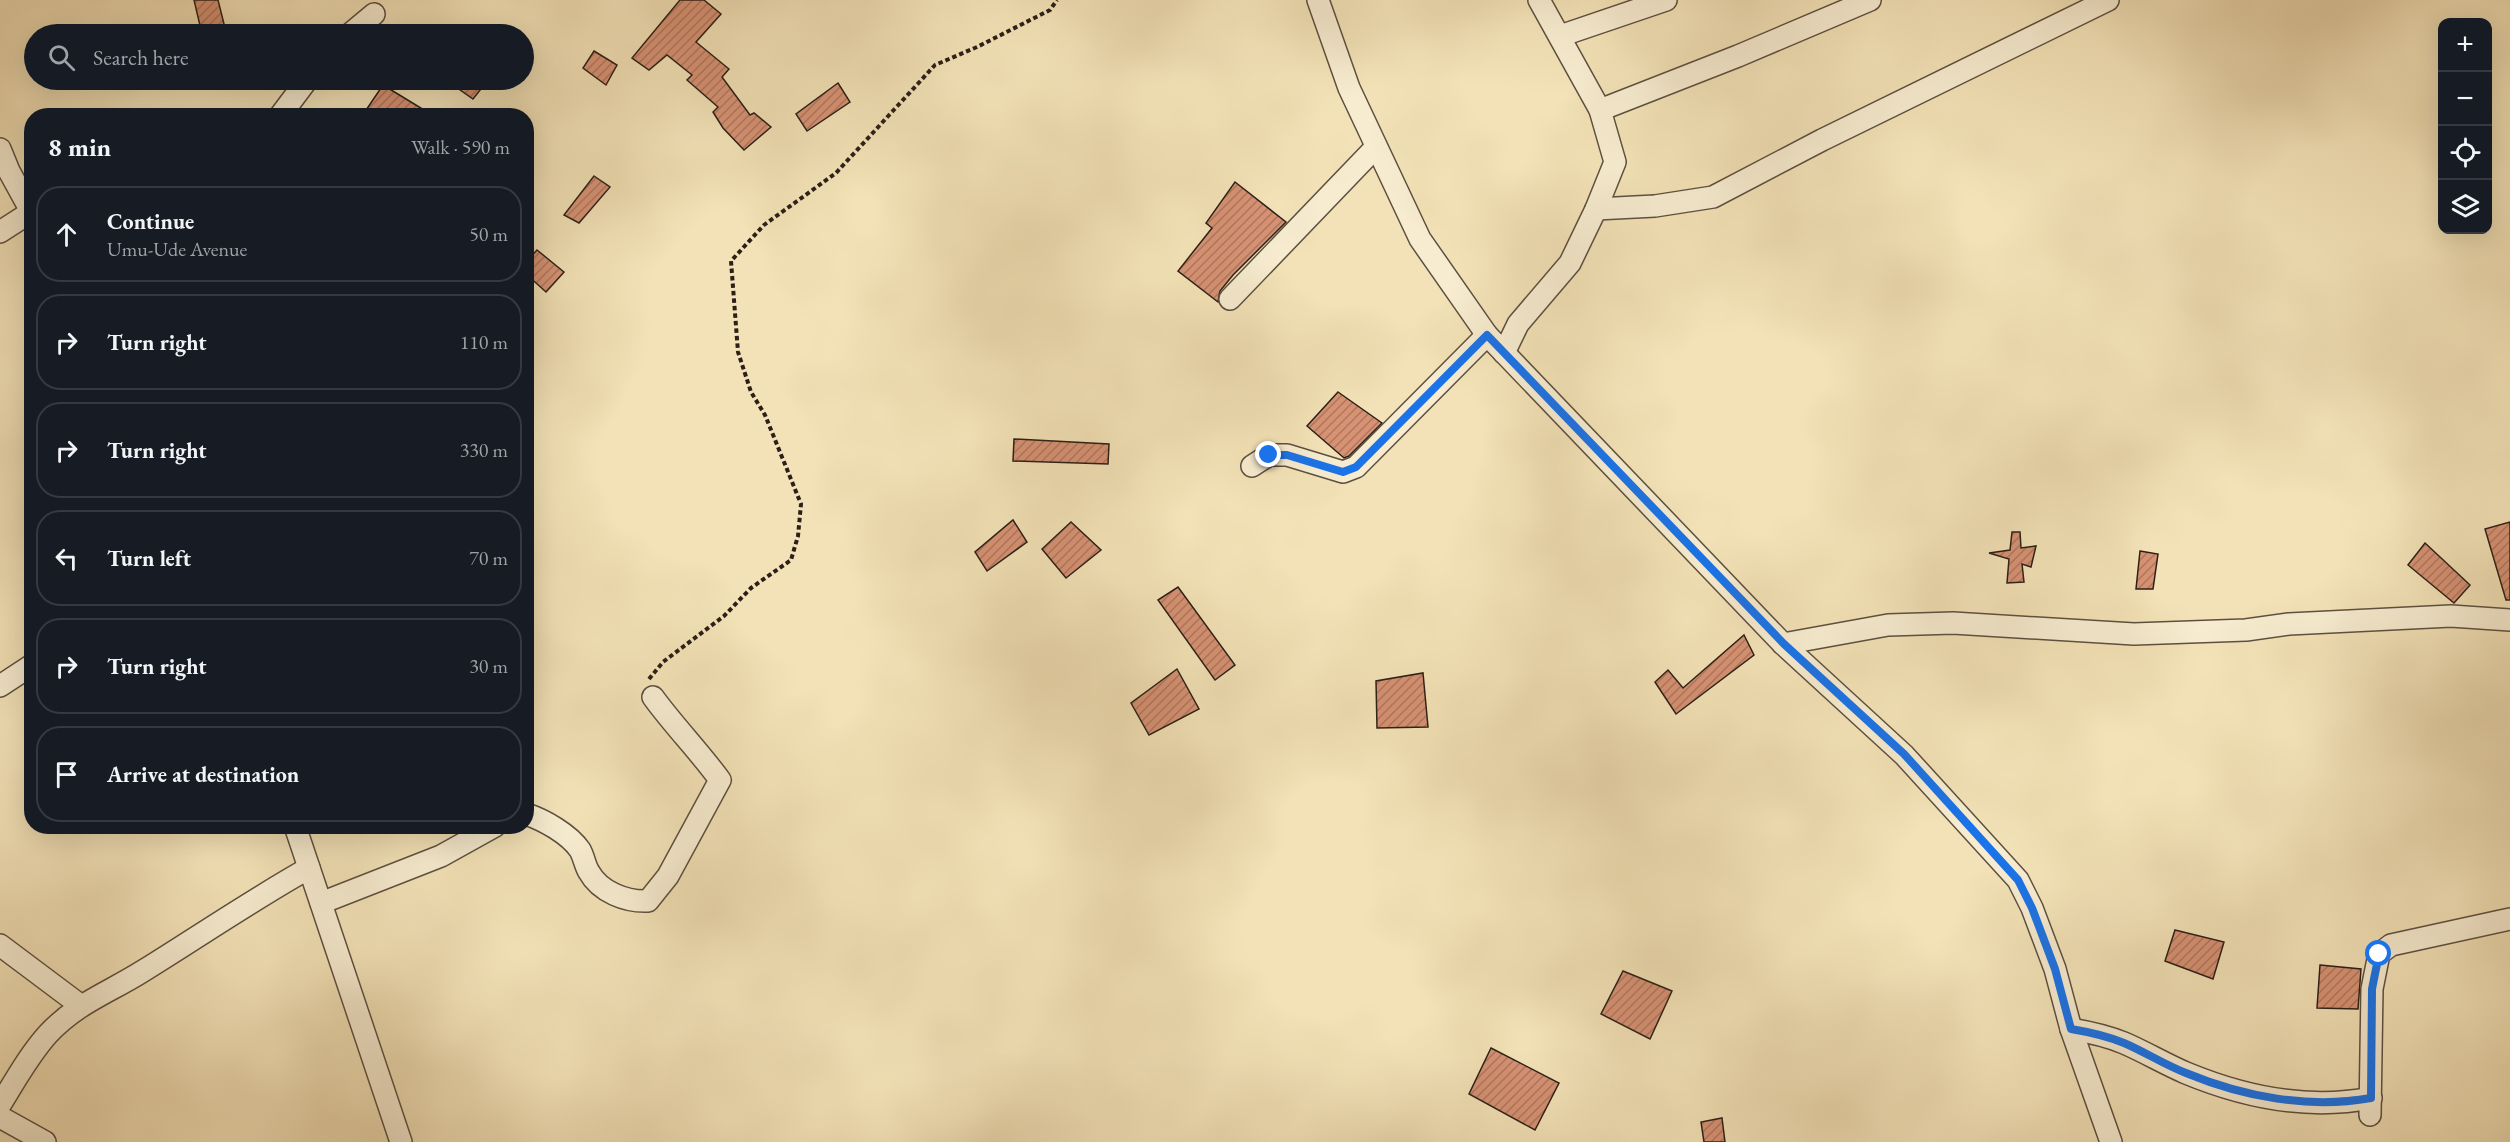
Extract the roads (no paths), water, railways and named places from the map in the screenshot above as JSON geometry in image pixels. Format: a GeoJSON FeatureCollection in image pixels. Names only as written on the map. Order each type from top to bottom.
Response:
{"type":"FeatureCollection","features":[{"type":"Feature","properties":{"kind":"street"},"geometry":{"type":"LineString","coordinates":[[1318,0],[1349,88],[1420,238],[1487,335],[1784,644],[1904,754],[2018,880],[2032,908],[2055,969],[2071,1029],[2111,1142]]}},
{"type":"Feature","properties":{"kind":"street"},"geometry":{"type":"LineString","coordinates":[[1504,353],[1518,324],[1570,263],[1615,162],[1600,110],[1539,0]]}},
{"type":"Feature","properties":{"kind":"street"},"geometry":{"type":"LineString","coordinates":[[1560,36],[1666,0]]}},
{"type":"Feature","properties":{"kind":"street"},"geometry":{"type":"LineString","coordinates":[[1600,110],[1738,56],[1870,0]]}},
{"type":"Feature","properties":{"kind":"street"},"geometry":{"type":"LineString","coordinates":[[1596,209],[1655,206],[1713,196],[2072,8],[2108,0]]}},
{"type":"Feature","properties":{"kind":"street"},"geometry":{"type":"LineString","coordinates":[[362,24],[374,14]]}},
{"type":"Feature","properties":{"kind":"street"},"geometry":{"type":"LineString","coordinates":[[286,108],[300,90]]}},
{"type":"Feature","properties":{"kind":"street"},"geometry":{"type":"LineString","coordinates":[[1230,299],[1376,147]]}},
{"type":"Feature","properties":{"kind":"street"},"geometry":{"type":"LineString","coordinates":[[0,149],[24,199]]}},
{"type":"Feature","properties":{"kind":"street"},"geometry":{"type":"LineString","coordinates":[[0,231],[24,216]]}},
{"type":"Feature","properties":{"kind":"street"},"geometry":{"type":"LineString","coordinates":[[1252,466],[1269,455],[1287,455],[1343,472],[1356,467],[1487,335]]}},
{"type":"Feature","properties":{"kind":"street"},"geometry":{"type":"LineString","coordinates":[[1784,644],[1888,625],[1942,623],[2134,634],[2246,630],[2289,624],[2451,616],[2510,620]]}},
{"type":"Feature","properties":{"kind":"street"},"geometry":{"type":"LineString","coordinates":[[0,686],[24,670]]}},
{"type":"Feature","properties":{"kind":"street"},"geometry":{"type":"LineString","coordinates":[[534,817],[551,824],[580,850],[587,870],[597,885],[631,902],[648,901],[668,876],[720,780],[702,755],[671,722],[653,696]]}},
{"type":"Feature","properties":{"kind":"street"},"geometry":{"type":"LineString","coordinates":[[298,834],[401,1142]]}},
{"type":"Feature","properties":{"kind":"street"},"geometry":{"type":"LineString","coordinates":[[321,903],[441,856],[481,834]]}},
{"type":"Feature","properties":{"kind":"street"},"geometry":{"type":"LineString","coordinates":[[0,1105],[32,1053],[50,1032],[80,1005],[140,973],[262,895],[309,868]]}},
{"type":"Feature","properties":{"kind":"street"},"geometry":{"type":"LineString","coordinates":[[2071,1029],[2123,1043],[2185,1073],[2234,1091],[2274,1099],[2329,1101],[2371,1107],[2372,989],[2379,954],[2391,945],[2510,919]]}},
{"type":"Feature","properties":{"kind":"street"},"geometry":{"type":"LineString","coordinates":[[0,945],[80,1005]]}},
{"type":"Feature","properties":{"kind":"street"},"geometry":{"type":"LineString","coordinates":[[0,1117],[15,1135],[45,1142]]}}]}
